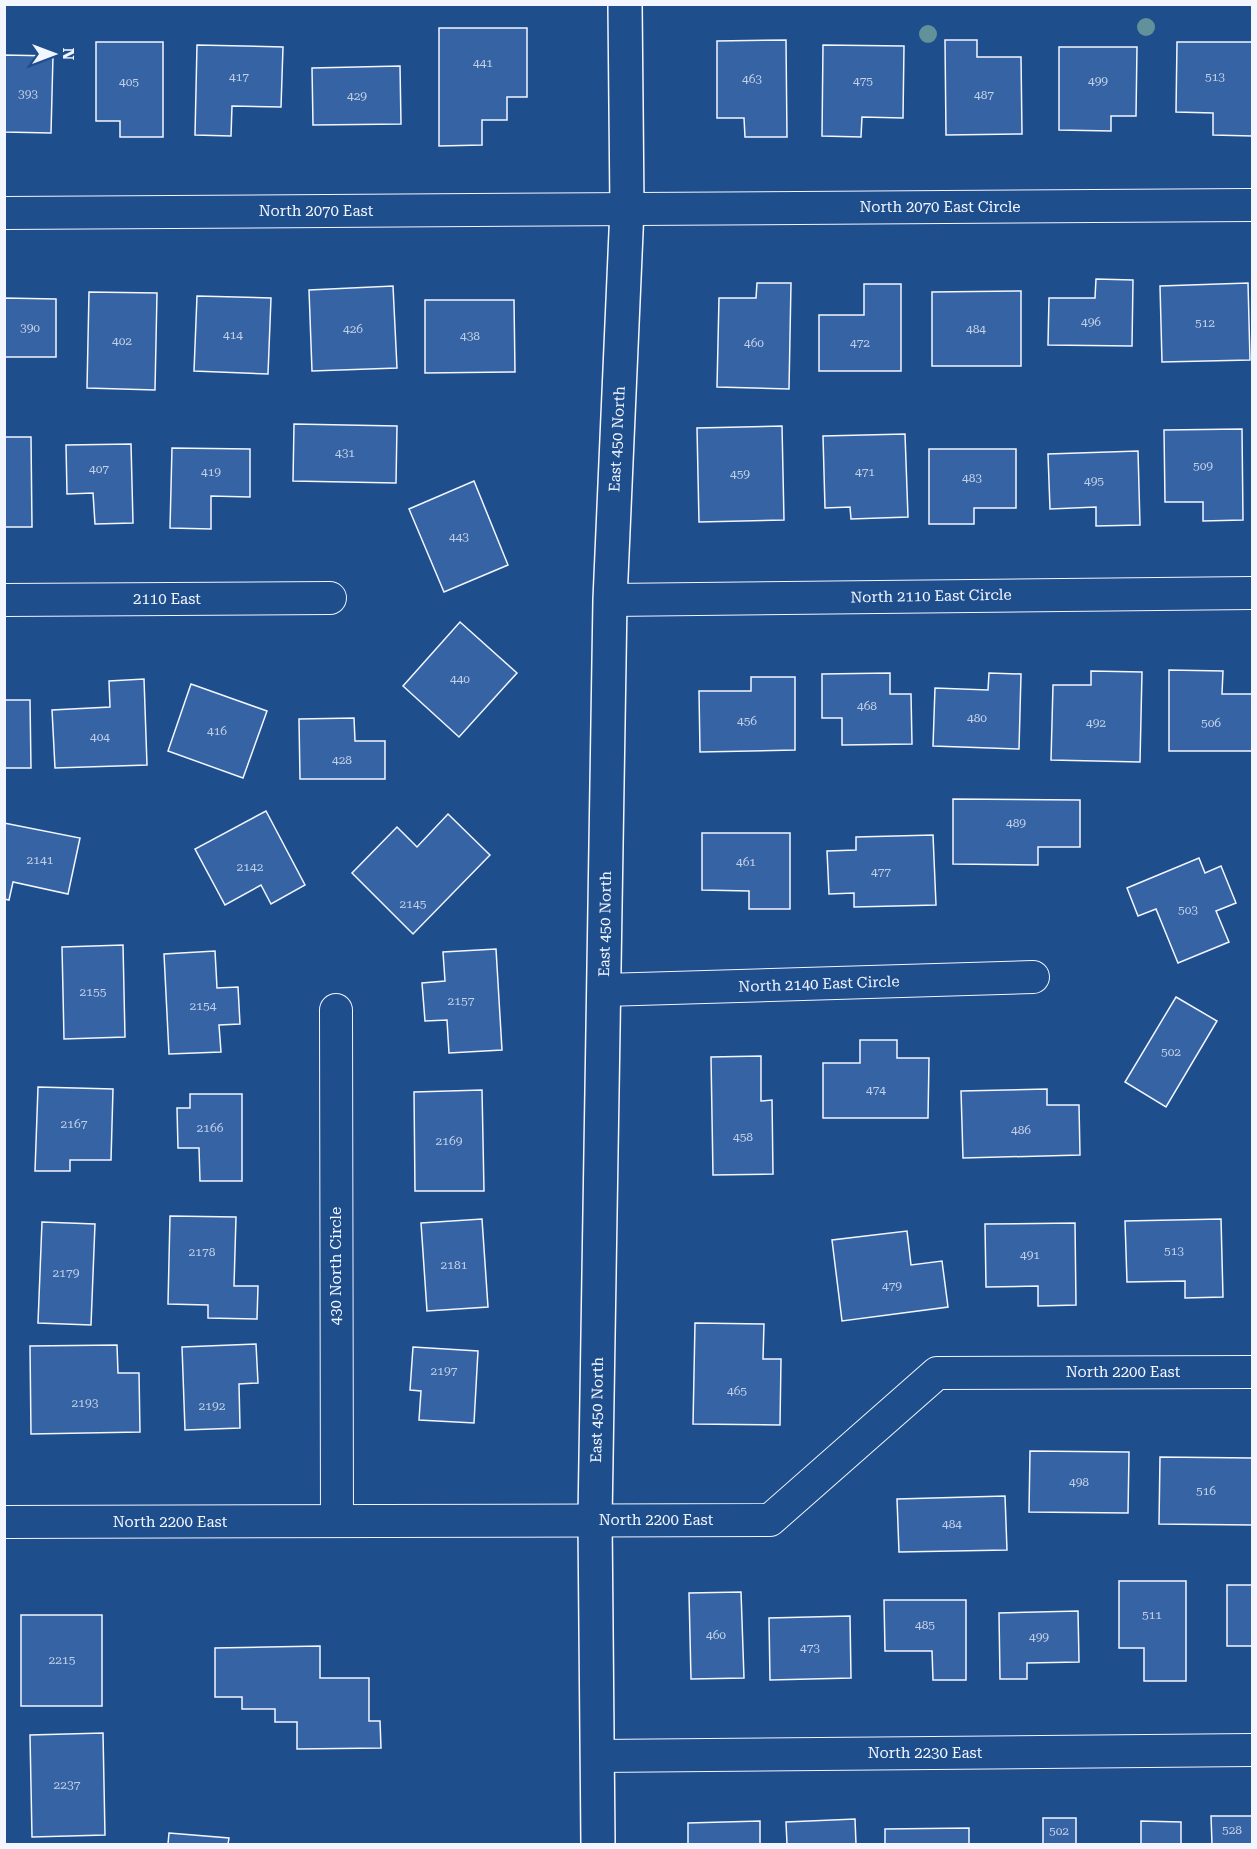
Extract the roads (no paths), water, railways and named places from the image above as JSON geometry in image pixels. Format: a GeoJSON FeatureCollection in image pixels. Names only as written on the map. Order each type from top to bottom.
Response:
{"type":"FeatureCollection","features":[{"type":"Feature","properties":{"kind":"street","name":"East 450 North"},"geometry":{"type":"LineString","coordinates":[[598,1845],[596,1520],[610,600],[627,210],[625,4]]}},
{"type":"Feature","properties":{"kind":"street","name":"North 2070 East Circle"},"geometry":{"type":"LineString","coordinates":[[627,210],[1252,205]]}},
{"type":"Feature","properties":{"kind":"street","name":"North 2070 East"},"geometry":{"type":"LineString","coordinates":[[4,213],[627,210]]}},
{"type":"Feature","properties":{"kind":"street","name":"North 2110 East Circle"},"geometry":{"type":"LineString","coordinates":[[610,600],[1252,593]]}},
{"type":"Feature","properties":{"kind":"street","name":"2110 East"},"geometry":{"type":"LineString","coordinates":[[4,600],[330,598]]}},
{"type":"Feature","properties":{"kind":"street","name":"North 2140 East Circle"},"geometry":{"type":"LineString","coordinates":[[604,990],[1033,977]]}},
{"type":"Feature","properties":{"kind":"street","name":"430 North Circle"},"geometry":{"type":"LineString","coordinates":[[336,1010],[337,1521]]}},
{"type":"Feature","properties":{"kind":"street","name":"North 2200 East"},"geometry":{"type":"LineString","coordinates":[[4,1522],[770,1520],[937,1373],[1252,1372]]}},
{"type":"Feature","properties":{"kind":"street","name":"North 2230 East"},"geometry":{"type":"LineString","coordinates":[[598,1755],[1252,1750]]}}]}
